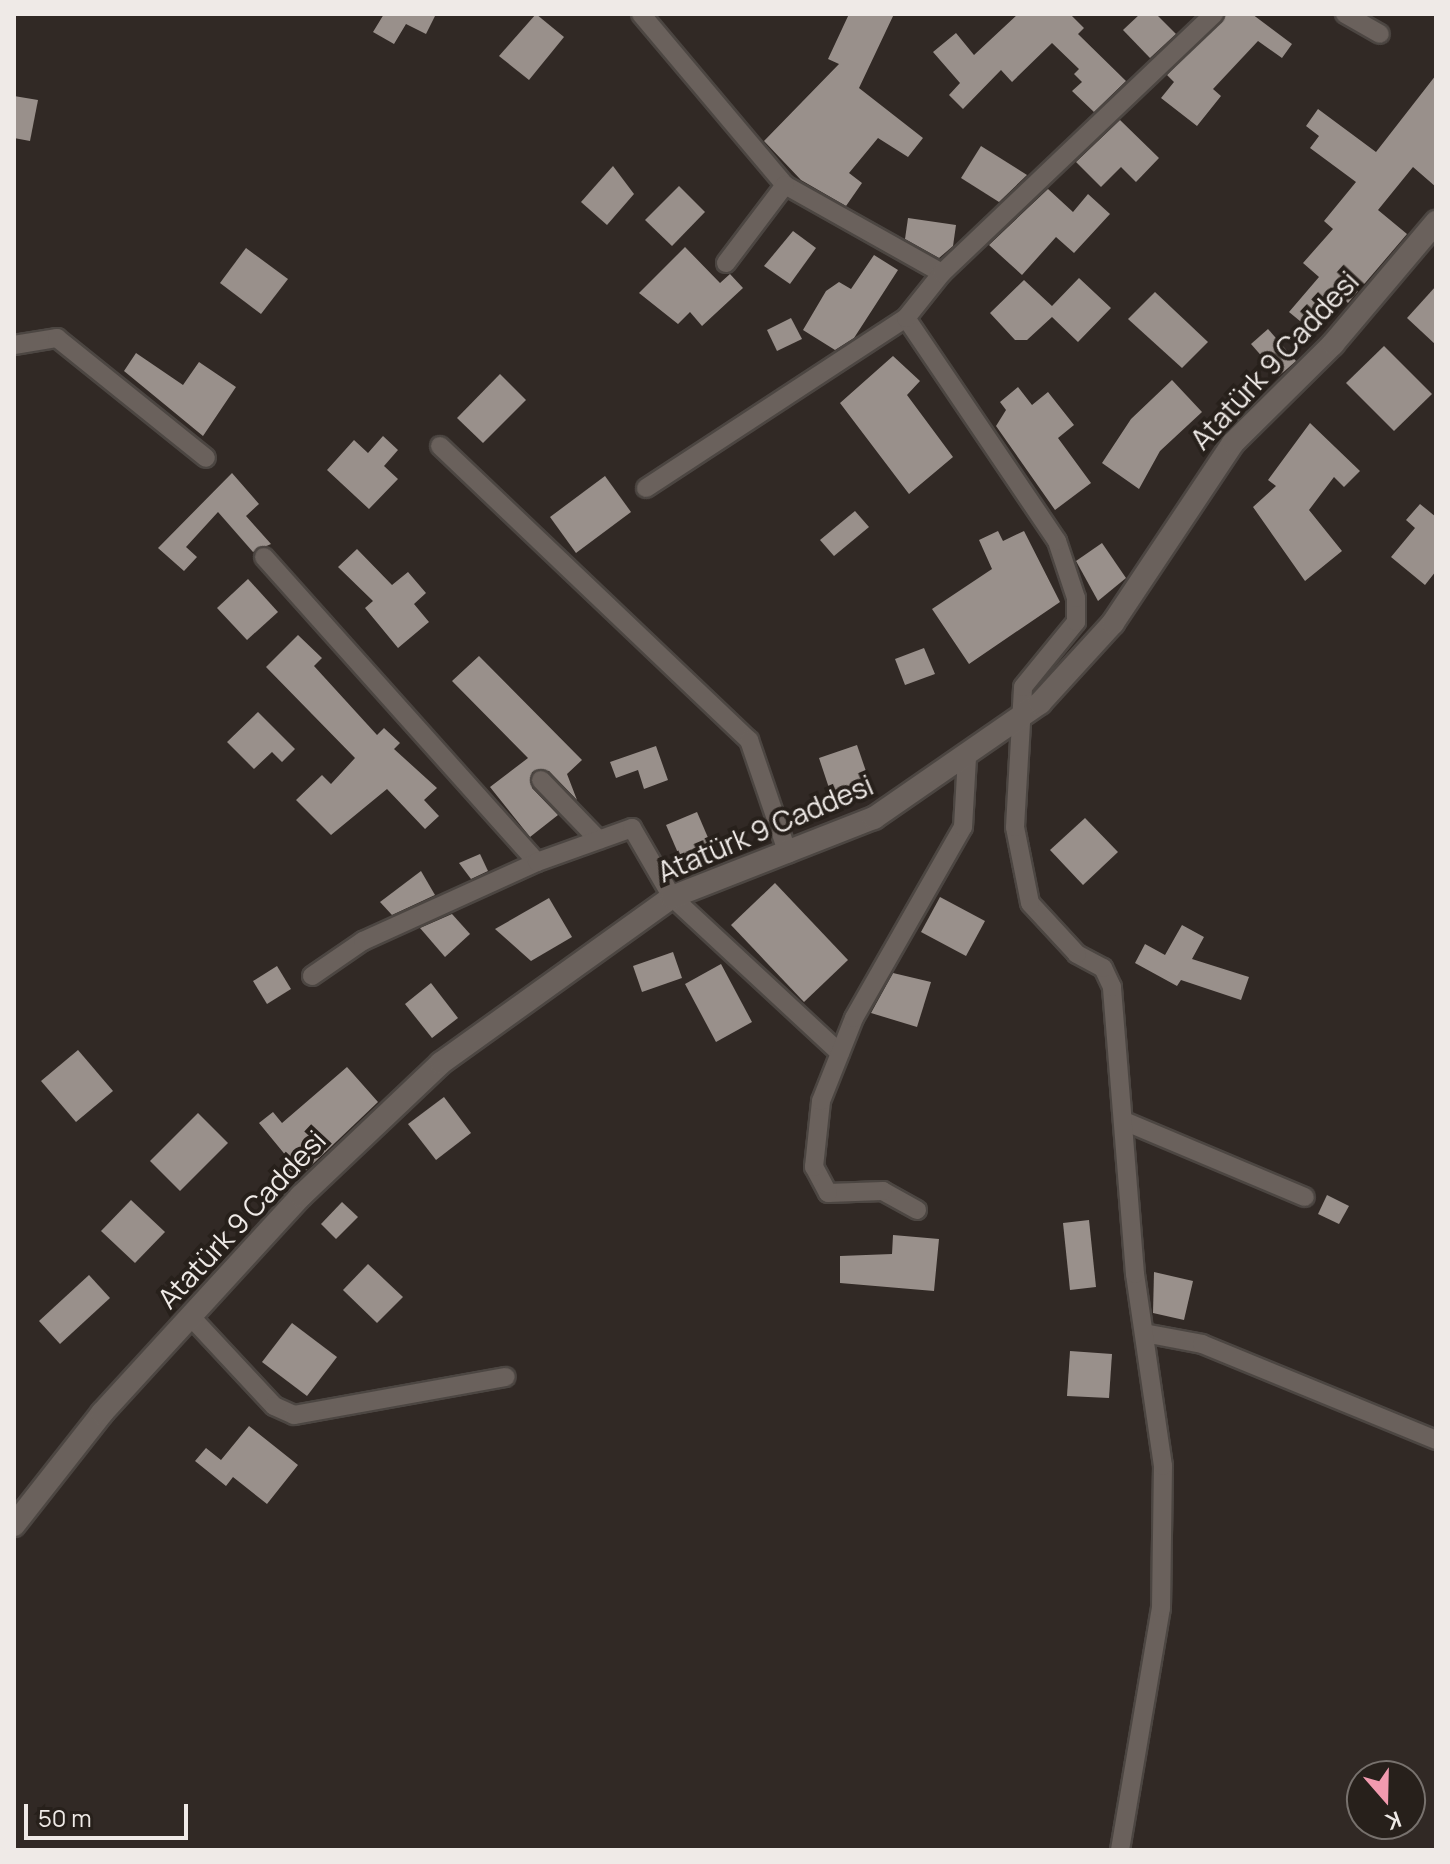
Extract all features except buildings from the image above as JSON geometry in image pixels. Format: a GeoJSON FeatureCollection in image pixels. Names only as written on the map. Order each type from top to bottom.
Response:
{"type":"FeatureCollection","features":[{"type":"Feature","properties":{"kind":"street"},"geometry":{"type":"LineString","coordinates":[[641,14],[785,185],[942,273]]}},
{"type":"Feature","properties":{"kind":"street"},"geometry":{"type":"LineString","coordinates":[[646,488],[906,318],[942,273],[1214,14]]}},
{"type":"Feature","properties":{"kind":"street"},"geometry":{"type":"LineString","coordinates":[[1345,14],[1380,34]]}},
{"type":"Feature","properties":{"kind":"street"},"geometry":{"type":"LineString","coordinates":[[726,263],[785,185]]}},
{"type":"Feature","properties":{"kind":"street","name":"Atatürk 9 Caddesi"},"geometry":{"type":"LineString","coordinates":[[14,1525],[102,1413],[399,1098],[672,897],[874,818],[1021,718],[1113,623],[1233,443],[1333,344],[1436,222]]}},
{"type":"Feature","properties":{"kind":"street"},"geometry":{"type":"LineString","coordinates":[[906,318],[1057,541],[1076,598],[1076,622],[1023,687],[1019,875],[1030,903],[1077,954],[1103,968],[1112,987],[1144,1333],[1163,1466],[1161,1608],[1120,1850]]}},
{"type":"Feature","properties":{"kind":"street"},"geometry":{"type":"LineString","coordinates":[[14,345],[57,338],[206,458]]}},
{"type":"Feature","properties":{"kind":"street"},"geometry":{"type":"LineString","coordinates":[[440,446],[749,740],[788,854]]}},
{"type":"Feature","properties":{"kind":"street"},"geometry":{"type":"LineString","coordinates":[[264,557],[537,862]]}},
{"type":"Feature","properties":{"kind":"street"},"geometry":{"type":"LineString","coordinates":[[917,1210],[883,1191],[828,1193],[814,1167],[821,1101],[840,1053],[963,827],[967,757]]}},
{"type":"Feature","properties":{"kind":"street"},"geometry":{"type":"LineString","coordinates":[[541,780],[599,840]]}},
{"type":"Feature","properties":{"kind":"street"},"geometry":{"type":"LineString","coordinates":[[312,976],[363,941],[537,862],[632,828],[672,897],[840,1053]]}},
{"type":"Feature","properties":{"kind":"street"},"geometry":{"type":"LineString","coordinates":[[1124,1121],[1305,1197]]}},
{"type":"Feature","properties":{"kind":"street"},"geometry":{"type":"LineString","coordinates":[[192,1318],[274,1406],[294,1415],[506,1377]]}},
{"type":"Feature","properties":{"kind":"street"},"geometry":{"type":"LineString","coordinates":[[1144,1333],[1202,1344],[1436,1440]]}}]}
